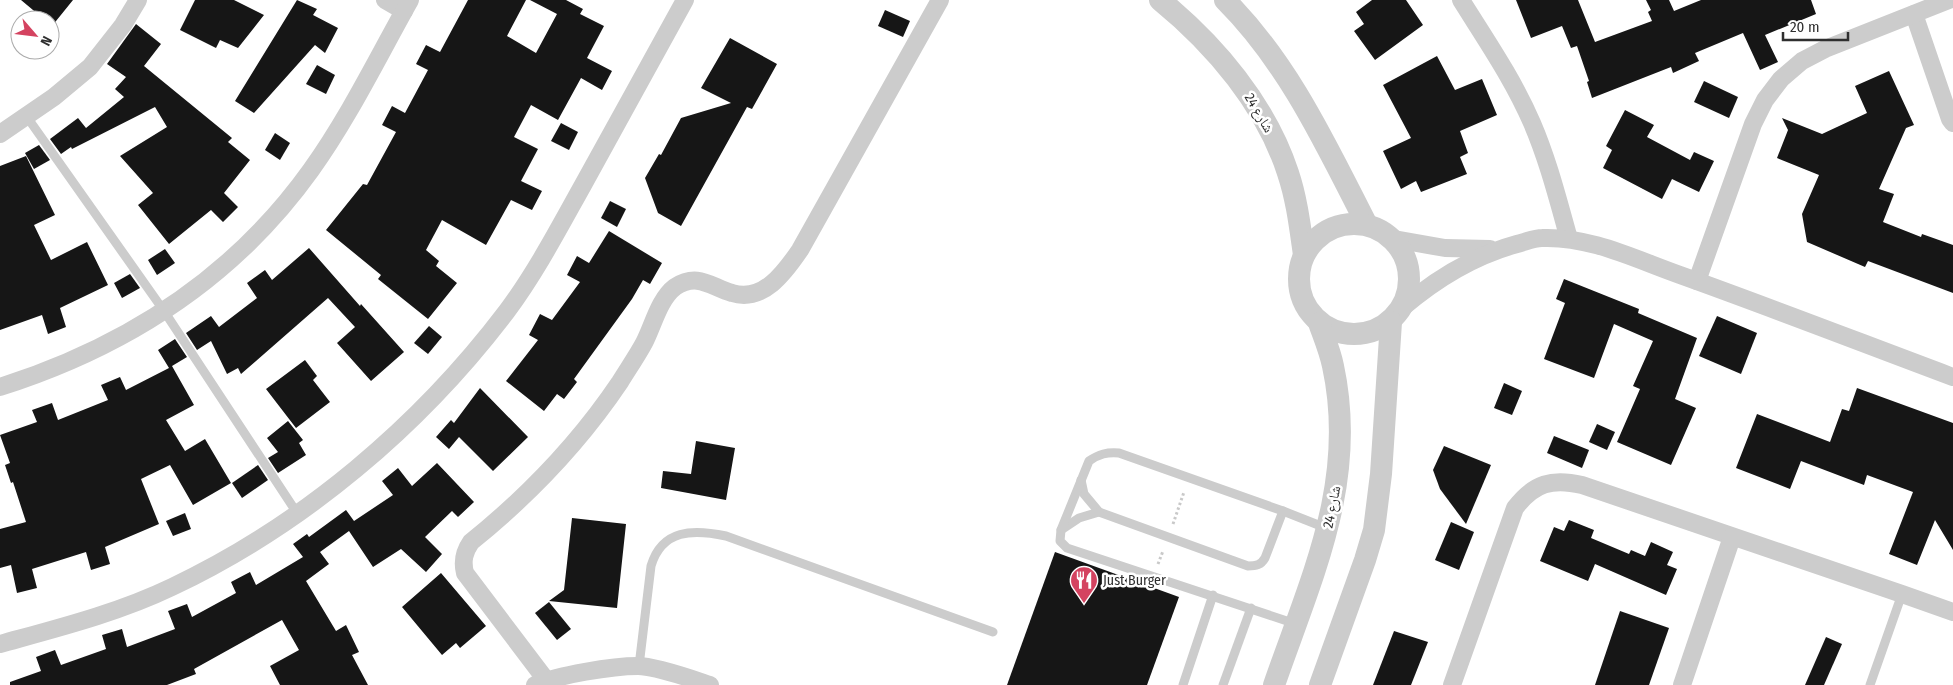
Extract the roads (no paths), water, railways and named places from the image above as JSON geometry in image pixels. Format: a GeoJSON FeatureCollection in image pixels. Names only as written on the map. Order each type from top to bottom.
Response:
{"type":"FeatureCollection","features":[{"type":"Feature","properties":{"kind":"street"},"geometry":{"type":"LineString","coordinates":[[0,134],[54,97],[90,67],[122,25],[138,0]]}},
{"type":"Feature","properties":{"kind":"street"},"geometry":{"type":"LineString","coordinates":[[0,387],[84,356],[128,334],[202,284],[232,258],[280,208],[311,170],[343,119],[407,5],[385,0]]}},
{"type":"Feature","properties":{"kind":"street"},"geometry":{"type":"LineString","coordinates":[[0,644],[113,611],[172,587],[228,558],[297,513],[340,481],[425,405],[468,359],[507,310],[537,266],[685,0]]}},
{"type":"Feature","properties":{"kind":"street"},"geometry":{"type":"LineString","coordinates":[[710,685],[639,666],[593,672],[540,683],[466,573],[463,565],[466,549],[471,542],[510,510],[541,480],[596,416],[643,345],[667,295],[675,288],[695,280],[706,281],[731,293],[748,295],[766,288],[783,273],[800,250],[940,0]]}},
{"type":"Feature","properties":{"kind":"street","name":"شارع 24"},"geometry":{"type":"LineString","coordinates":[[1160,0],[1191,29],[1239,82],[1269,128],[1288,172],[1294,192],[1304,255]]}},
{"type":"Feature","properties":{"kind":"street"},"geometry":{"type":"LineString","coordinates":[[1224,0],[1258,38],[1298,95],[1316,125],[1367,225]]}},
{"type":"Feature","properties":{"kind":"street"},"geometry":{"type":"LineString","coordinates":[[1461,0],[1512,82],[1531,122],[1547,163],[1569,239]]}},
{"type":"Feature","properties":{"kind":"street"},"geometry":{"type":"LineString","coordinates":[[1697,281],[1753,124],[1765,100],[1781,79],[1802,61],[1825,49],[1949,0]]}},
{"type":"Feature","properties":{"kind":"street"},"geometry":{"type":"LineString","coordinates":[[1914,14],[1953,123]]}},
{"type":"Feature","properties":{"kind":"street"},"geometry":{"type":"LineString","coordinates":[[1320,685],[1374,530],[1396,315],[1409,290],[1410,272],[1404,254],[1394,240],[1381,230],[1367,225],[1337,226],[1324,233],[1312,243],[1304,255],[1299,273],[1300,292],[1307,309],[1319,323],[1332,331],[1347,335],[1362,335],[1377,330],[1396,315],[1419,293],[1456,268],[1498,249],[1540,238],[1569,239],[1604,248],[1697,281],[1953,377]]}},
{"type":"Feature","properties":{"kind":"street"},"geometry":{"type":"LineString","coordinates":[[1394,240],[1444,248],[1498,249]]}},
{"type":"Feature","properties":{"kind":"street","name":"شارع 24"},"geometry":{"type":"LineString","coordinates":[[1274,685],[1324,545],[1338,479],[1339,420],[1333,364],[1319,323]]}},
{"type":"Feature","properties":{"kind":"street"},"geometry":{"type":"LineString","coordinates":[[1452,685],[1514,508],[1532,489],[1556,482],[1576,484],[1953,612]]}},
{"type":"Feature","properties":{"kind":"street"},"geometry":{"type":"LineString","coordinates":[[1682,685],[1732,537]]}},
{"type":"Feature","properties":{"kind":"lane"},"geometry":{"type":"LineString","coordinates":[[27,117],[164,311],[297,513]]}},
{"type":"Feature","properties":{"kind":"lane"},"geometry":{"type":"LineString","coordinates":[[1296,624],[1067,548],[1060,541],[1061,530],[1089,461],[1098,455],[1108,452],[1119,453],[1283,510],[1328,529]]}},
{"type":"Feature","properties":{"kind":"lane"},"geometry":{"type":"LineString","coordinates":[[1081,479],[1084,494],[1099,512],[1242,564],[1256,566],[1262,563],[1283,510]]}},
{"type":"Feature","properties":{"kind":"lane"},"geometry":{"type":"LineString","coordinates":[[1061,530],[1079,518],[1099,512]]}},
{"type":"Feature","properties":{"kind":"lane"},"geometry":{"type":"LineString","coordinates":[[639,666],[653,557],[658,549],[672,537],[696,532],[726,536],[993,632]]}},
{"type":"Feature","properties":{"kind":"lane"},"geometry":{"type":"LineString","coordinates":[[1870,685],[1902,594]]}},
{"type":"Feature","properties":{"kind":"lane"},"geometry":{"type":"LineString","coordinates":[[1183,685],[1213,595]]}},
{"type":"Feature","properties":{"kind":"lane"},"geometry":{"type":"LineString","coordinates":[[1223,685],[1251,608]]}},
{"type":"Feature","properties":{"kind":"place","name":"Just Burger"},"geometry":{"type":"Point","coordinates":[1084,604]}}]}
